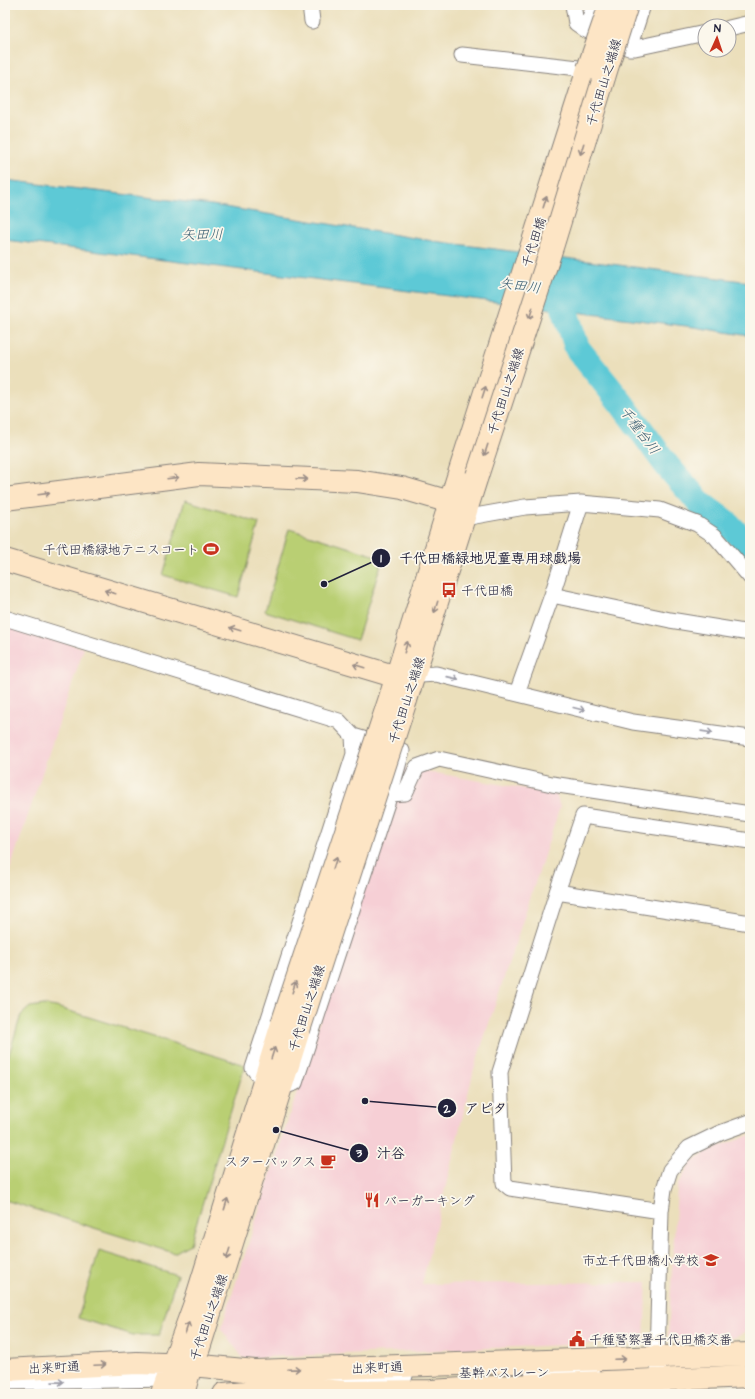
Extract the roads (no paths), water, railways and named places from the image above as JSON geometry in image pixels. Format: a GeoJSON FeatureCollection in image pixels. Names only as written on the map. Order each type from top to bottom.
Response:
{"type":"FeatureCollection","features":[{"type":"Feature","properties":{"kind":"street"},"geometry":{"type":"LineString","coordinates":[[310,5],[312,21]]}},
{"type":"Feature","properties":{"kind":"street"},"geometry":{"type":"LineString","coordinates":[[573,5],[576,23],[586,30],[629,48],[697,35]]}},
{"type":"Feature","properties":{"kind":"street"},"geometry":{"type":"LineString","coordinates":[[586,30],[594,5]]}},
{"type":"Feature","properties":{"kind":"street","name":"千代田山之端線"},"geometry":{"type":"LineString","coordinates":[[588,69],[610,5]]}},
{"type":"Feature","properties":{"kind":"street","name":"千代田山之端線"},"geometry":{"type":"LineString","coordinates":[[177,1379],[195,1303],[272,1085],[398,699],[464,518],[553,244],[627,5]]}},
{"type":"Feature","properties":{"kind":"street"},"geometry":{"type":"LineString","coordinates":[[629,48],[643,5]]}},
{"type":"Feature","properties":{"kind":"street"},"geometry":{"type":"LineString","coordinates":[[737,26],[750,23]]}},
{"type":"Feature","properties":{"kind":"street"},"geometry":{"type":"LineString","coordinates":[[462,56],[588,69]]}},
{"type":"Feature","properties":{"kind":"street","name":"千代田橋"},"geometry":{"type":"LineString","coordinates":[[453,492],[588,69]]}},
{"type":"Feature","properties":{"kind":"street"},"geometry":{"type":"LineString","coordinates":[[5,499],[199,474],[357,481],[402,488],[453,492],[464,518],[525,507],[581,503],[660,510],[697,524],[715,536],[750,577]]}},
{"type":"Feature","properties":{"kind":"street","name":"千代田山之端線"},"geometry":{"type":"LineString","coordinates":[[406,676],[453,492]]}},
{"type":"Feature","properties":{"kind":"street"},"geometry":{"type":"LineString","coordinates":[[517,694],[552,595],[581,503]]}},
{"type":"Feature","properties":{"kind":"street"},"geometry":{"type":"LineString","coordinates":[[5,560],[406,676],[436,674],[633,722],[750,738]]}},
{"type":"Feature","properties":{"kind":"street"},"geometry":{"type":"LineString","coordinates":[[552,595],[670,620],[750,633]]}},
{"type":"Feature","properties":{"kind":"street"},"geometry":{"type":"LineString","coordinates":[[5,618],[339,721],[353,736],[402,751],[390,794],[295,1083],[272,1085],[253,1068],[354,754],[353,736]]}},
{"type":"Feature","properties":{"kind":"street"},"geometry":{"type":"LineString","coordinates":[[390,794],[405,793],[417,767],[439,759],[552,784],[750,814]]}},
{"type":"Feature","properties":{"kind":"street"},"geometry":{"type":"LineString","coordinates":[[662,1211],[510,1188],[504,1183],[500,1072],[557,892],[583,816],[750,842]]}},
{"type":"Feature","properties":{"kind":"street"},"geometry":{"type":"LineString","coordinates":[[557,892],[750,923]]}},
{"type":"Feature","properties":{"kind":"street"},"geometry":{"type":"LineString","coordinates":[[659,1377],[662,1211],[664,1189],[670,1170],[689,1148],[720,1133],[750,1122]]}},
{"type":"Feature","properties":{"kind":"street","name":"出来町通"},"geometry":{"type":"LineString","coordinates":[[224,1394],[249,1393],[292,1388],[344,1392],[431,1391],[659,1377],[750,1354]]}},
{"type":"Feature","properties":{"kind":"street","name":"出来町通"},"geometry":{"type":"LineString","coordinates":[[5,1370],[137,1363],[177,1379],[255,1371],[659,1377],[750,1376]]}},
{"type":"Feature","properties":{"kind":"street"},"geometry":{"type":"LineString","coordinates":[[5,1382],[177,1379]]}},
{"type":"Feature","properties":{"kind":"water","name":"矢田川"},"geometry":{"type":"Polygon","coordinates":[[[5,180],[212,205],[433,241],[750,282],[750,336],[694,327],[5,240],[5,180]]]}},
{"type":"Feature","properties":{"kind":"waterway","name":"千種台川"},"geometry":{"type":"LineString","coordinates":[[559,292],[577,348],[622,404],[668,467],[701,504],[727,523],[750,547]]}},
{"type":"Feature","properties":{"kind":"place","name":"千代田橋緑地テニスコート"},"geometry":{"type":"Point","coordinates":[211,549]}},
{"type":"Feature","properties":{"kind":"place","name":"千代田橋緑地児童専用球戯場"},"geometry":{"type":"Point","coordinates":[324,584]}},
{"type":"Feature","properties":{"kind":"place","name":"千代田橋"},"geometry":{"type":"Point","coordinates":[449,590]}},
{"type":"Feature","properties":{"kind":"place","name":"アピタ"},"geometry":{"type":"Point","coordinates":[365,1101]}},
{"type":"Feature","properties":{"kind":"place","name":"汁谷"},"geometry":{"type":"Point","coordinates":[276,1130]}},
{"type":"Feature","properties":{"kind":"place","name":"スターバックス"},"geometry":{"type":"Point","coordinates":[328,1161]}},
{"type":"Feature","properties":{"kind":"place","name":"バーガーキング"},"geometry":{"type":"Point","coordinates":[372,1200]}},
{"type":"Feature","properties":{"kind":"place","name":"市立千代田橋小学校"},"geometry":{"type":"Point","coordinates":[711,1260]}},
{"type":"Feature","properties":{"kind":"place","name":"千種警察署千代田橋交番"},"geometry":{"type":"Point","coordinates":[577,1339]}}]}
